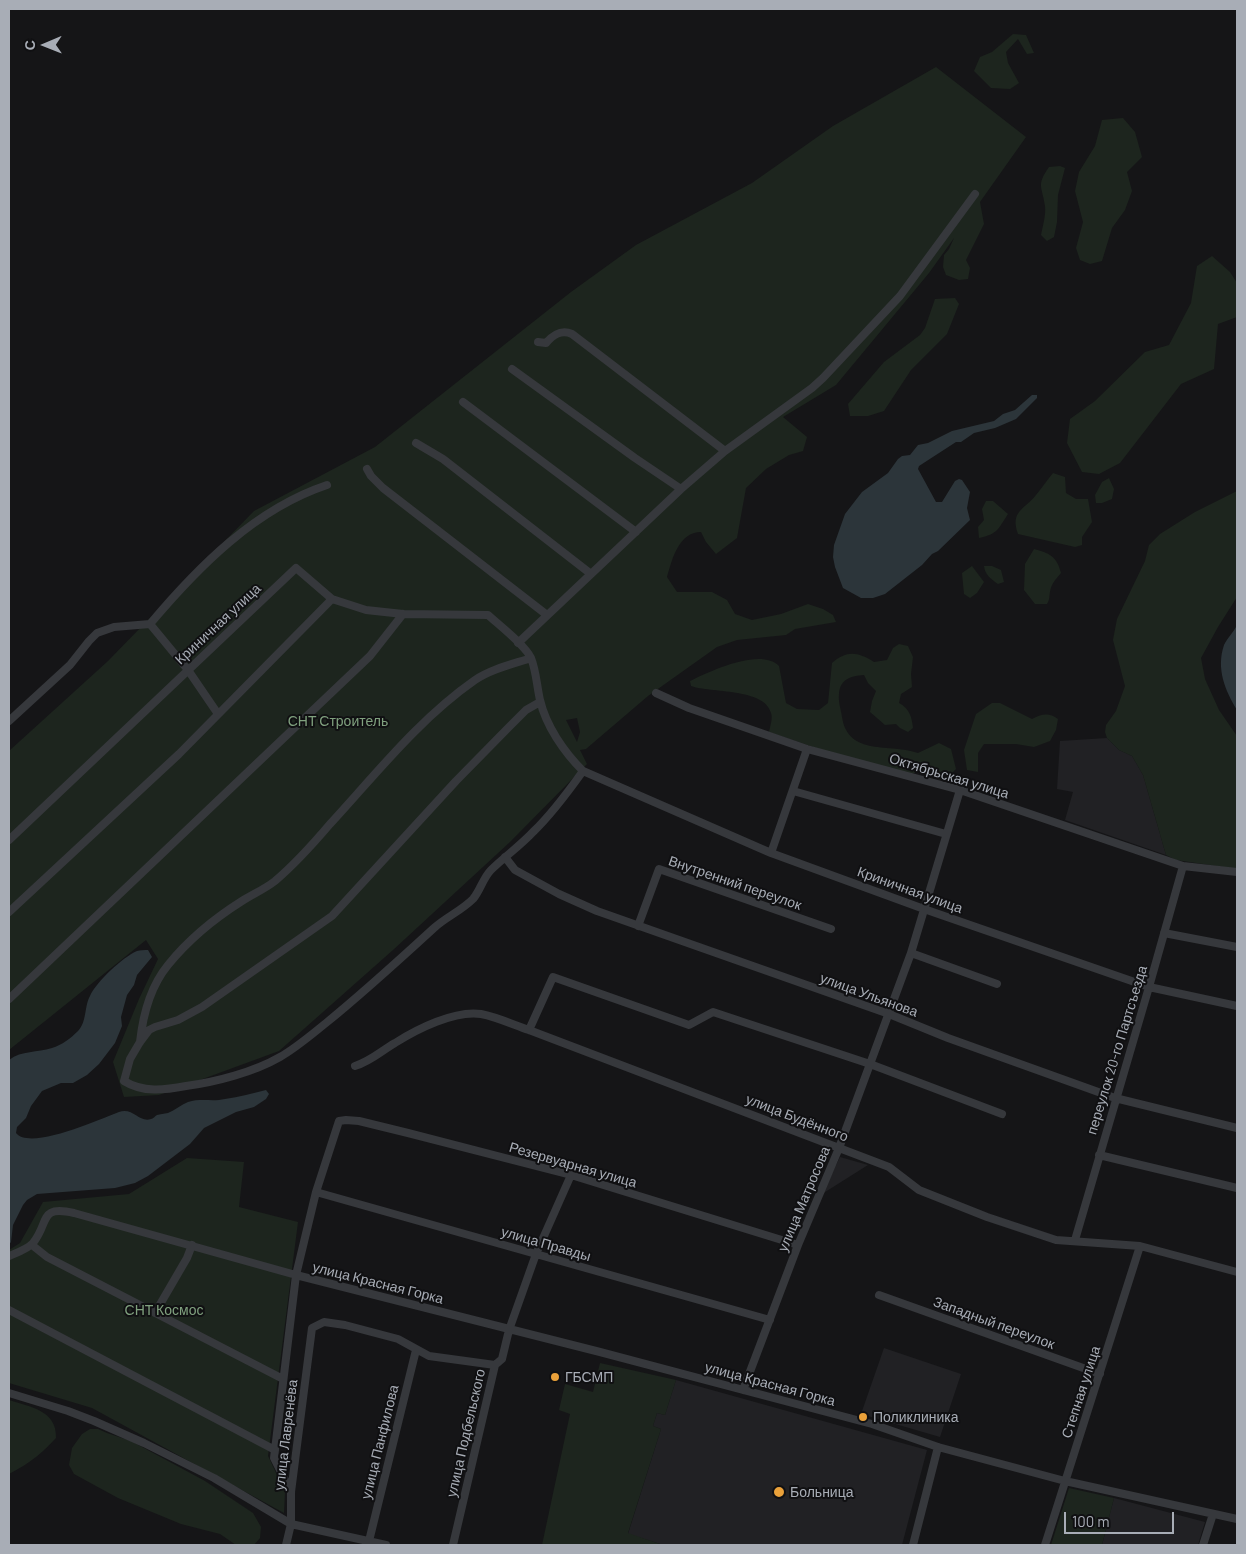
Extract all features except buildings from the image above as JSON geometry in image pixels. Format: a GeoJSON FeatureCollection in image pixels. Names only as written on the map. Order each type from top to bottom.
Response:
{"type":"FeatureCollection","features":[{"type":"Feature","properties":{"kind":"street"},"geometry":{"type":"LineString","coordinates":[[540,702],[526,710],[496,740],[332,916],[202,1007],[178,1020],[149,1030],[130,1059],[124,1081],[131,1086],[163,1090],[199,1084],[259,1067],[279,1057],[298,1045],[345,1007],[440,923],[465,907],[475,897],[489,872],[533,833],[584,771],[575,763],[553,730],[540,702],[531,658],[518,643],[681,489],[725,451],[812,388],[851,350],[900,296],[975,194]]}},
{"type":"Feature","properties":{"kind":"street"},"geometry":{"type":"LineString","coordinates":[[538,342],[546,343],[559,332],[572,334],[725,451]]}},
{"type":"Feature","properties":{"kind":"street"},"geometry":{"type":"LineString","coordinates":[[512,369],[681,489]]}},
{"type":"Feature","properties":{"kind":"street"},"geometry":{"type":"LineString","coordinates":[[463,402],[636,532]]}},
{"type":"Feature","properties":{"kind":"street"},"geometry":{"type":"LineString","coordinates":[[416,443],[443,460],[591,574]]}},
{"type":"Feature","properties":{"kind":"street"},"geometry":{"type":"LineString","coordinates":[[368,469],[371,476],[383,488],[547,615]]}},
{"type":"Feature","properties":{"kind":"street"},"geometry":{"type":"LineString","coordinates":[[9,721],[70,666],[89,641],[98,633],[114,627],[150,624],[191,578],[247,528],[274,509],[314,489],[327,485]]}},
{"type":"Feature","properties":{"kind":"street","name":"Криничная улица"},"geometry":{"type":"LineString","coordinates":[[9,840],[296,568],[332,599],[366,610],[403,614],[488,615],[518,643]]}},
{"type":"Feature","properties":{"kind":"street"},"geometry":{"type":"LineString","coordinates":[[9,912],[179,754],[332,599]]}},
{"type":"Feature","properties":{"kind":"street"},"geometry":{"type":"LineString","coordinates":[[9,999],[370,656],[403,614]]}},
{"type":"Feature","properties":{"kind":"street"},"geometry":{"type":"LineString","coordinates":[[150,624],[188,670],[218,714]]}},
{"type":"Feature","properties":{"kind":"street"},"geometry":{"type":"LineString","coordinates":[[140,1042],[144,1014],[154,987],[168,966],[192,939],[219,916],[274,882],[307,850],[412,735],[444,705],[476,679],[503,667],[531,658]]}},
{"type":"Feature","properties":{"kind":"street","name":"Октябрьская улица"},"geometry":{"type":"LineString","coordinates":[[656,693],[689,708],[807,749],[960,790],[1182,866],[1237,872]]}},
{"type":"Feature","properties":{"kind":"street"},"geometry":{"type":"LineString","coordinates":[[770,854],[807,749]]}},
{"type":"Feature","properties":{"kind":"street","name":"Криничная улица"},"geometry":{"type":"LineString","coordinates":[[584,771],[770,854],[1149,987],[1237,1006]]}},
{"type":"Feature","properties":{"kind":"street","name":"улица Матросова"},"geometry":{"type":"LineString","coordinates":[[743,1390],[798,1245],[839,1148],[889,1014],[911,953],[960,790]]}},
{"type":"Feature","properties":{"kind":"street"},"geometry":{"type":"LineString","coordinates":[[793,791],[946,834]]}},
{"type":"Feature","properties":{"kind":"street","name":"улица Ульянова"},"geometry":{"type":"LineString","coordinates":[[505,857],[515,870],[559,894],[597,911],[889,1014],[948,1038],[1115,1098],[1237,1128]]}},
{"type":"Feature","properties":{"kind":"street","name":"переулок 20-го Партсъезда"},"geometry":{"type":"LineString","coordinates":[[1075,1240],[1149,987],[1182,866]]}},
{"type":"Feature","properties":{"kind":"street","name":"Внутренний переулок"},"geometry":{"type":"LineString","coordinates":[[638,926],[659,869],[831,929]]}},
{"type":"Feature","properties":{"kind":"street"},"geometry":{"type":"LineString","coordinates":[[1164,933],[1237,947]]}},
{"type":"Feature","properties":{"kind":"street"},"geometry":{"type":"LineString","coordinates":[[911,953],[997,984]]}},
{"type":"Feature","properties":{"kind":"street"},"geometry":{"type":"LineString","coordinates":[[529,1030],[553,977],[689,1025],[713,1012],[870,1064],[1002,1114]]}},
{"type":"Feature","properties":{"kind":"street","name":"улица Будённого"},"geometry":{"type":"LineString","coordinates":[[356,1066],[367,1063],[393,1044],[421,1028],[467,1013],[483,1015],[529,1030],[889,1167],[918,1190],[987,1217],[1056,1240],[1140,1246],[1237,1272]]}},
{"type":"Feature","properties":{"kind":"street","name":"Резервуарная улица"},"geometry":{"type":"LineString","coordinates":[[316,1192],[339,1121],[359,1121],[570,1175],[798,1245]]}},
{"type":"Feature","properties":{"kind":"street"},"geometry":{"type":"LineString","coordinates":[[1099,1155],[1237,1188]]}},
{"type":"Feature","properties":{"kind":"street","name":"улица Подбельского"},"geometry":{"type":"LineString","coordinates":[[453,1545],[495,1365],[502,1359],[509,1330],[536,1254],[570,1175]]}},
{"type":"Feature","properties":{"kind":"street"},"geometry":{"type":"LineString","coordinates":[[291,1492],[274,1458],[296,1275],[316,1192]]}},
{"type":"Feature","properties":{"kind":"street","name":"улица Правды"},"geometry":{"type":"LineString","coordinates":[[316,1192],[770,1320]]}},
{"type":"Feature","properties":{"kind":"street","name":"улица Красная Горка"},"geometry":{"type":"LineString","coordinates":[[32,1245],[42,1228],[45,1217],[50,1212],[61,1210],[296,1275],[600,1352],[872,1424],[938,1447],[1065,1480],[1237,1519]]}},
{"type":"Feature","properties":{"kind":"street"},"geometry":{"type":"LineString","coordinates":[[9,1256],[32,1245],[47,1257],[283,1379]]}},
{"type":"Feature","properties":{"kind":"street"},"geometry":{"type":"LineString","coordinates":[[155,1313],[187,1258],[192,1245]]}},
{"type":"Feature","properties":{"kind":"street","name":"Степная улица"},"geometry":{"type":"LineString","coordinates":[[1045,1545],[1140,1246]]}},
{"type":"Feature","properties":{"kind":"street","name":"Западный переулок"},"geometry":{"type":"LineString","coordinates":[[879,1295],[1100,1374]]}},
{"type":"Feature","properties":{"kind":"street"},"geometry":{"type":"LineString","coordinates":[[9,1310],[275,1450]]}},
{"type":"Feature","properties":{"kind":"street","name":"улица Лавренёва"},"geometry":{"type":"LineString","coordinates":[[286,1545],[312,1328],[324,1322],[345,1325],[398,1339],[416,1350]]}},
{"type":"Feature","properties":{"kind":"street"},"geometry":{"type":"LineString","coordinates":[[416,1350],[429,1356],[495,1365]]}},
{"type":"Feature","properties":{"kind":"street","name":"улица Панфилова"},"geometry":{"type":"LineString","coordinates":[[369,1541],[416,1350]]}},
{"type":"Feature","properties":{"kind":"street"},"geometry":{"type":"LineString","coordinates":[[9,1393],[77,1414],[144,1443],[214,1478],[290,1524],[386,1545]]}},
{"type":"Feature","properties":{"kind":"street"},"geometry":{"type":"LineString","coordinates":[[913,1545],[938,1447]]}},
{"type":"Feature","properties":{"kind":"street"},"geometry":{"type":"LineString","coordinates":[[1203,1545],[1213,1514]]}},
{"type":"Feature","properties":{"kind":"shaded area"},"geometry":{"type":"Polygon","coordinates":[[[1032,395],[1037,395],[1037,398],[1016,419],[995,428],[974,433],[961,442],[956,442],[919,466],[918,469],[936,502],[942,502],[955,481],[962,480],[970,492],[967,508],[970,520],[922,565],[885,594],[873,598],[861,598],[843,588],[835,567],[833,557],[834,545],[845,514],[862,492],[888,473],[898,459],[902,456],[910,455],[918,445],[928,443],[952,431],[994,421],[1003,414],[1015,410],[1032,395]]]}},
{"type":"Feature","properties":{"kind":"shaded area"},"geometry":{"type":"Polygon","coordinates":[[[1237,625],[1237,710],[1223,679],[1221,662],[1224,645],[1237,625]]]}},
{"type":"Feature","properties":{"kind":"shaded area"},"geometry":{"type":"Polygon","coordinates":[[[1107,738],[1119,750],[1132,756],[1143,775],[1166,855],[1065,820],[1073,792],[1057,789],[1060,741],[1107,738]]]}},
{"type":"Feature","properties":{"kind":"shaded area"},"geometry":{"type":"Polygon","coordinates":[[[148,950],[152,957],[137,975],[134,985],[127,995],[121,1017],[122,1026],[115,1043],[99,1064],[87,1075],[73,1083],[61,1083],[42,1091],[31,1106],[26,1118],[17,1127],[16,1133],[24,1138],[50,1136],[124,1111],[147,1120],[157,1115],[168,1113],[185,1103],[193,1101],[220,1100],[266,1090],[269,1094],[266,1099],[254,1107],[236,1112],[204,1128],[190,1144],[148,1176],[135,1183],[115,1188],[37,1194],[23,1205],[13,1225],[9,1245],[9,1060],[19,1055],[56,1047],[69,1039],[81,1027],[90,996],[104,977],[131,954],[148,950]]]}},
{"type":"Feature","properties":{"kind":"shaded area"},"geometry":{"type":"Polygon","coordinates":[[[840,1157],[868,1165],[822,1194],[840,1157]]]}},
{"type":"Feature","properties":{"kind":"shaded area"},"geometry":{"type":"Polygon","coordinates":[[[884,1348],[961,1374],[940,1437],[861,1414],[884,1348]]]}},
{"type":"Feature","properties":{"kind":"shaded area","name":"Больница"},"geometry":{"type":"Polygon","coordinates":[[[676,1380],[927,1450],[902,1545],[660,1545],[628,1534],[661,1429],[653,1426],[657,1413],[665,1415],[676,1380]]]}},
{"type":"Feature","properties":{"kind":"shaded area"},"geometry":{"type":"Polygon","coordinates":[[[1114,1498],[1205,1522],[1198,1545],[1102,1545],[1114,1498]]]}},
{"type":"Feature","properties":{"kind":"green space"},"geometry":{"type":"Polygon","coordinates":[[[1013,34],[1026,35],[1034,53],[1027,54],[1018,39],[1006,52],[1008,63],[1019,83],[1010,89],[991,88],[974,71],[980,57],[992,52],[1013,34]]]}},
{"type":"Feature","properties":{"kind":"green space","name":"СНТ Строитель"},"geometry":{"type":"Polygon","coordinates":[[[936,67],[1026,137],[980,202],[984,224],[966,260],[970,268],[968,279],[959,280],[946,275],[943,267],[944,255],[954,238],[929,273],[836,385],[783,417],[807,437],[803,451],[789,455],[766,469],[746,488],[737,538],[716,554],[706,542],[701,532],[693,533],[682,541],[671,562],[667,577],[677,592],[712,592],[727,600],[735,614],[752,620],[781,614],[808,604],[833,615],[836,622],[795,629],[786,635],[737,640],[717,647],[648,696],[586,749],[580,750],[587,764],[510,842],[393,950],[279,1051],[159,1095],[124,1097],[113,1062],[158,959],[146,940],[9,1050],[9,751],[108,661],[254,511],[375,447],[571,292],[636,245],[752,183],[833,126],[936,67]],[[577,718],[566,720],[577,742],[580,732],[577,718]]]}},
{"type":"Feature","properties":{"kind":"green space"},"geometry":{"type":"Polygon","coordinates":[[[1123,118],[1135,132],[1142,157],[1127,172],[1132,191],[1125,210],[1112,228],[1102,261],[1090,264],[1080,260],[1076,248],[1083,222],[1075,191],[1079,172],[1095,146],[1102,120],[1123,118]]]}},
{"type":"Feature","properties":{"kind":"green space"},"geometry":{"type":"Polygon","coordinates":[[[1060,166],[1065,168],[1058,195],[1057,222],[1054,237],[1047,241],[1041,235],[1045,209],[1041,182],[1049,167],[1060,166]]]}},
{"type":"Feature","properties":{"kind":"green space"},"geometry":{"type":"Polygon","coordinates":[[[1212,256],[1230,272],[1237,283],[1237,317],[1218,324],[1214,369],[1181,384],[1120,463],[1099,474],[1082,472],[1067,443],[1070,419],[1095,401],[1145,352],[1169,345],[1191,303],[1197,266],[1212,256]]]}},
{"type":"Feature","properties":{"kind":"green space"},"geometry":{"type":"Polygon","coordinates":[[[955,298],[959,304],[947,334],[911,370],[884,411],[868,416],[850,416],[848,404],[884,362],[920,335],[925,328],[935,299],[955,298]]]}},
{"type":"Feature","properties":{"kind":"green space"},"geometry":{"type":"Polygon","coordinates":[[[1053,473],[1065,477],[1066,493],[1076,499],[1088,499],[1092,522],[1082,537],[1082,545],[1075,547],[1018,534],[1016,526],[1017,516],[1053,473]]]}},
{"type":"Feature","properties":{"kind":"green space"},"geometry":{"type":"Polygon","coordinates":[[[1109,478],[1114,489],[1112,499],[1096,503],[1095,495],[1102,482],[1109,478]]]}},
{"type":"Feature","properties":{"kind":"green space"},"geometry":{"type":"Polygon","coordinates":[[[1237,491],[1237,597],[1201,658],[1205,679],[1219,710],[1237,736],[1237,869],[1176,860],[1166,855],[1143,775],[1132,756],[1119,750],[1107,738],[1105,732],[1106,725],[1116,711],[1125,686],[1113,640],[1117,619],[1145,561],[1149,545],[1160,534],[1195,512],[1237,491]]]}},
{"type":"Feature","properties":{"kind":"green space"},"geometry":{"type":"Polygon","coordinates":[[[986,501],[993,501],[1008,514],[994,533],[979,538],[978,527],[984,520],[982,509],[986,501]]]}},
{"type":"Feature","properties":{"kind":"green space"},"geometry":{"type":"Polygon","coordinates":[[[1034,549],[1052,556],[1061,573],[1051,586],[1047,604],[1035,604],[1024,590],[1025,564],[1034,549]]]}},
{"type":"Feature","properties":{"kind":"green space"},"geometry":{"type":"Polygon","coordinates":[[[972,566],[984,582],[977,593],[970,598],[964,594],[962,573],[972,566]]]}},
{"type":"Feature","properties":{"kind":"green space"},"geometry":{"type":"Polygon","coordinates":[[[984,566],[992,566],[1001,570],[1004,582],[998,584],[993,580],[987,574],[984,566]]]}},
{"type":"Feature","properties":{"kind":"green space"},"geometry":{"type":"Polygon","coordinates":[[[899,644],[908,646],[913,657],[912,687],[901,694],[899,703],[909,713],[913,728],[908,732],[896,724],[885,725],[870,712],[876,691],[868,683],[864,675],[847,679],[840,689],[839,703],[846,730],[853,738],[862,743],[918,753],[939,743],[951,749],[956,769],[951,774],[941,773],[933,767],[902,777],[769,732],[772,715],[767,705],[759,699],[748,695],[691,686],[690,681],[735,663],[760,659],[771,661],[779,666],[786,703],[797,709],[819,710],[828,703],[832,663],[848,654],[858,654],[874,662],[887,660],[893,648],[899,644]]]}},
{"type":"Feature","properties":{"kind":"green space"},"geometry":{"type":"Polygon","coordinates":[[[992,703],[1000,703],[1032,719],[1042,715],[1051,715],[1058,719],[1056,730],[1050,741],[1034,747],[1016,744],[984,744],[978,753],[978,772],[967,770],[964,750],[976,714],[992,703]]]}},
{"type":"Feature","properties":{"kind":"green space","name":"СНТ Космос"},"geometry":{"type":"Polygon","coordinates":[[[187,1158],[244,1162],[239,1207],[298,1222],[268,1456],[285,1492],[284,1513],[92,1408],[9,1383],[9,1250],[20,1243],[43,1202],[129,1194],[187,1158]]]}},
{"type":"Feature","properties":{"kind":"green space"},"geometry":{"type":"Polygon","coordinates":[[[600,1363],[676,1380],[665,1415],[657,1413],[653,1426],[661,1429],[628,1533],[660,1545],[542,1545],[570,1414],[559,1410],[565,1384],[593,1392],[600,1363]]]}},
{"type":"Feature","properties":{"kind":"green space"},"geometry":{"type":"Polygon","coordinates":[[[9,1400],[41,1411],[52,1421],[56,1438],[34,1458],[9,1474],[9,1400]]]}},
{"type":"Feature","properties":{"kind":"green space"},"geometry":{"type":"Polygon","coordinates":[[[90,1429],[98,1429],[131,1441],[205,1481],[253,1513],[261,1527],[260,1538],[254,1545],[236,1545],[220,1534],[181,1524],[118,1498],[74,1474],[69,1465],[72,1448],[82,1434],[90,1429]]]}},
{"type":"Feature","properties":{"kind":"green space"},"geometry":{"type":"Polygon","coordinates":[[[1069,1488],[1114,1498],[1102,1545],[1051,1545],[1069,1488]]]}},
{"type":"Feature","properties":{"kind":"place","name":"ГБСМП"},"geometry":{"type":"Point","coordinates":[555,1377]}},
{"type":"Feature","properties":{"kind":"place","name":"Поликлиника"},"geometry":{"type":"Point","coordinates":[863,1417]}},
{"type":"Feature","properties":{"kind":"place","name":"Больница"},"geometry":{"type":"Point","coordinates":[779,1492]}}]}
